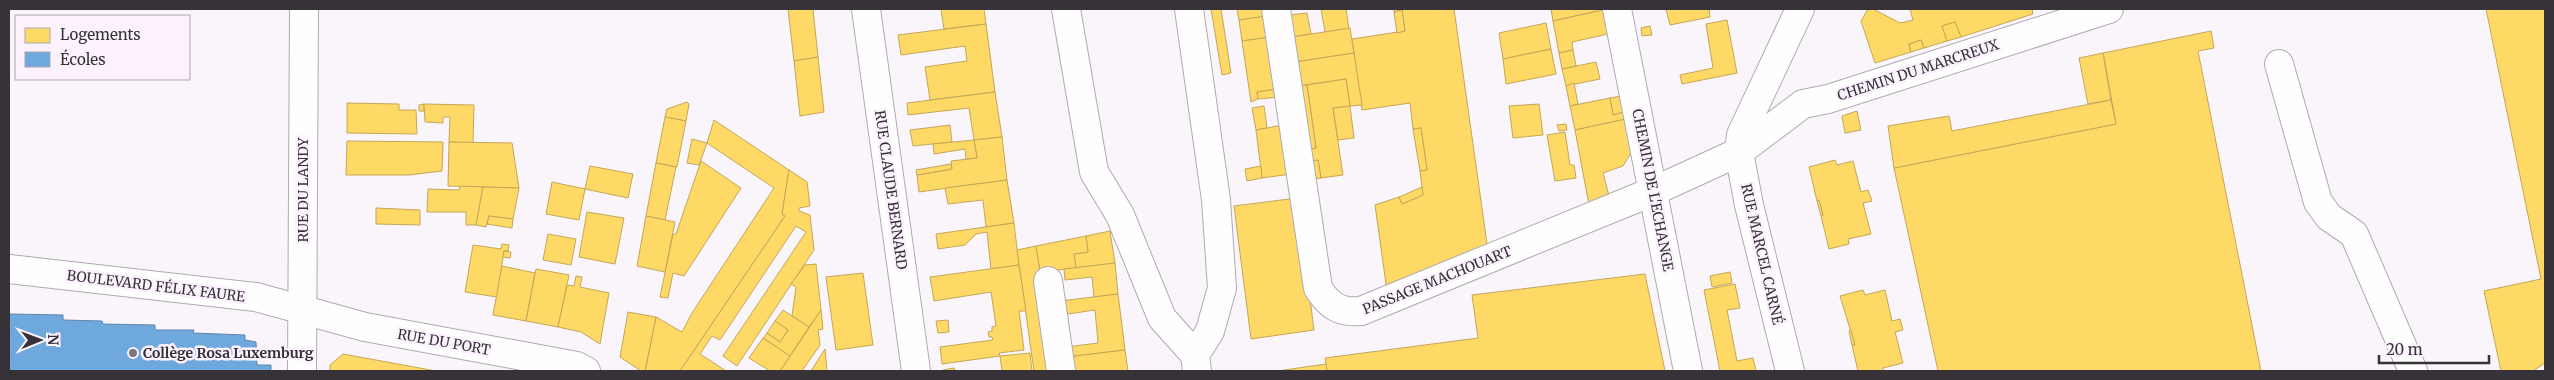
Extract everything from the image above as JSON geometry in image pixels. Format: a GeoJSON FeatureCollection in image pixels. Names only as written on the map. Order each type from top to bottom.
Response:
{"type":"FeatureCollection","features":[{"type":"Feature","properties":{"kind":"street","name":"RUE DU LANDY"},"geometry":{"type":"LineString","coordinates":[[302,371],[304,9]]}},
{"type":"Feature","properties":{"kind":"street","name":"RUE CLAUDE BERNARD"},"geometry":{"type":"LineString","coordinates":[[866,9],[916,371]]}},
{"type":"Feature","properties":{"kind":"street"},"geometry":{"type":"LineString","coordinates":[[1066,9],[1094,172],[1120,215],[1162,318],[1196,363],[1210,330],[1222,288],[1216,200],[1189,9]]}},
{"type":"Feature","properties":{"kind":"street","name":"PASSAGE MACHOUART"},"geometry":{"type":"LineString","coordinates":[[1276,9],[1318,288],[1326,301],[1336,309],[1349,312],[1362,311],[1654,191],[1740,144]]}},
{"type":"Feature","properties":{"kind":"street","name":"CHEMIN DE L'ECHANGE"},"geometry":{"type":"LineString","coordinates":[[1617,9],[1688,371]]}},
{"type":"Feature","properties":{"kind":"street"},"geometry":{"type":"LineString","coordinates":[[1740,144],[1800,9]]}},
{"type":"Feature","properties":{"kind":"street","name":"CHEMIN DU MARCREUX"},"geometry":{"type":"LineString","coordinates":[[1740,144],[1803,104],[1828,99],[2109,9]]}},
{"type":"Feature","properties":{"kind":"street"},"geometry":{"type":"LineString","coordinates":[[2279,64],[2318,202],[2329,217],[2354,234],[2413,371]]}},
{"type":"Feature","properties":{"kind":"street","name":"RUE MARCEL CARNÉ"},"geometry":{"type":"LineString","coordinates":[[1740,144],[1749,205],[1790,371]]}},
{"type":"Feature","properties":{"kind":"street","name":"BOULEVARD FÉLIX FAURE"},"geometry":{"type":"LineString","coordinates":[[9,269],[256,297],[302,311]]}},
{"type":"Feature","properties":{"kind":"street"},"geometry":{"type":"LineString","coordinates":[[1048,281],[1061,371]]}},
{"type":"Feature","properties":{"kind":"street","name":"RUE DU PORT"},"geometry":{"type":"LineString","coordinates":[[302,311],[372,328],[577,366],[586,371]]}},
{"type":"Feature","properties":{"kind":"building: Logements"},"geometry":{"type":"Polygon","coordinates":[[[788,9],[813,9],[818,57],[794,61],[788,9]]]}},
{"type":"Feature","properties":{"kind":"building: Logements"},"geometry":{"type":"Polygon","coordinates":[[[941,9],[984,9],[986,24],[944,29],[941,9]]]}},
{"type":"Feature","properties":{"kind":"building: Logements"},"geometry":{"type":"Polygon","coordinates":[[[1211,9],[1221,9],[1231,73],[1222,75],[1211,9]]]}},
{"type":"Feature","properties":{"kind":"building: Logements"},"geometry":{"type":"Polygon","coordinates":[[[1237,9],[1266,9],[1267,16],[1239,20],[1237,9]]]}},
{"type":"Feature","properties":{"kind":"building: Logements"},"geometry":{"type":"Polygon","coordinates":[[[1321,9],[1346,9],[1349,29],[1325,32],[1321,9]]]}},
{"type":"Feature","properties":{"kind":"building: Logements"},"geometry":{"type":"Polygon","coordinates":[[[1394,9],[1454,9],[1488,251],[1387,291],[1375,205],[1399,197],[1402,204],[1423,195],[1420,171],[1427,170],[1421,128],[1413,129],[1410,103],[1362,110],[1352,39],[1405,31],[1402,10],[1394,12],[1394,9]]]}},
{"type":"Feature","properties":{"kind":"building: Logements"},"geometry":{"type":"Polygon","coordinates":[[[1551,9],[1597,9],[1598,11],[1553,21],[1551,9]]]}},
{"type":"Feature","properties":{"kind":"building: Logements"},"geometry":{"type":"Polygon","coordinates":[[[1666,9],[1709,9],[1710,17],[1670,25],[1666,9]]]}},
{"type":"Feature","properties":{"kind":"building: Logements"},"geometry":{"type":"Polygon","coordinates":[[[1868,9],[1873,9],[1900,23],[1913,20],[1910,9],[2032,9],[2033,14],[1961,37],[1955,22],[1942,26],[1947,41],[1924,48],[1921,40],[1909,44],[1911,52],[1875,63],[1861,21],[1868,9]]]}},
{"type":"Feature","properties":{"kind":"building: Logements"},"geometry":{"type":"Polygon","coordinates":[[[2486,9],[2545,9],[2545,363],[2533,371],[2501,371],[2484,291],[2541,279],[2486,9]]]}},
{"type":"Feature","properties":{"kind":"building: Logements"},"geometry":{"type":"Polygon","coordinates":[[[1402,10],[1405,31],[1397,33],[1394,12],[1402,10]]]}},
{"type":"Feature","properties":{"kind":"building: Logements"},"geometry":{"type":"Polygon","coordinates":[[[1603,10],[1608,34],[1572,42],[1573,50],[1559,53],[1553,21],[1603,10]]]}},
{"type":"Feature","properties":{"kind":"building: Logements"},"geometry":{"type":"Polygon","coordinates":[[[1307,13],[1311,34],[1292,37],[1289,15],[1307,13]]]}},
{"type":"Feature","properties":{"kind":"building: Logements"},"geometry":{"type":"Polygon","coordinates":[[[1267,16],[1270,37],[1242,41],[1239,20],[1267,16]]]}},
{"type":"Feature","properties":{"kind":"building: Logements"},"geometry":{"type":"Polygon","coordinates":[[[1727,20],[1737,73],[1682,84],[1680,75],[1713,68],[1706,24],[1727,20]]]}},
{"type":"Feature","properties":{"kind":"building: Logements"},"geometry":{"type":"Polygon","coordinates":[[[1955,22],[1961,37],[1947,41],[1942,26],[1955,22]]]}},
{"type":"Feature","properties":{"kind":"building: Logements"},"geometry":{"type":"Polygon","coordinates":[[[1546,23],[1551,49],[1503,59],[1499,33],[1546,23]]]}},
{"type":"Feature","properties":{"kind":"building: Logements"},"geometry":{"type":"Polygon","coordinates":[[[986,24],[995,92],[930,100],[925,67],[967,61],[965,46],[901,55],[898,35],[986,24]]]}},
{"type":"Feature","properties":{"kind":"building: Logements"},"geometry":{"type":"Polygon","coordinates":[[[1650,26],[1652,35],[1642,36],[1641,28],[1650,26]]]}},
{"type":"Feature","properties":{"kind":"building: Logements"},"geometry":{"type":"Polygon","coordinates":[[[1350,28],[1354,53],[1295,62],[1292,37],[1350,28]]]}},
{"type":"Feature","properties":{"kind":"building: Logements"},"geometry":{"type":"Polygon","coordinates":[[[2211,31],[2214,48],[2198,51],[2261,371],[1938,371],[1894,168],[2116,124],[2103,53],[2211,31]]]}},
{"type":"Feature","properties":{"kind":"building: Logements"},"geometry":{"type":"Polygon","coordinates":[[[1270,37],[1277,89],[1257,92],[1258,99],[1251,102],[1242,41],[1270,37]]]}},
{"type":"Feature","properties":{"kind":"building: Logements"},"geometry":{"type":"Polygon","coordinates":[[[1921,40],[1924,48],[1911,52],[1909,44],[1921,40]]]}},
{"type":"Feature","properties":{"kind":"building: Logements"},"geometry":{"type":"Polygon","coordinates":[[[1551,49],[1556,74],[1506,84],[1503,59],[1551,49]]]}},
{"type":"Feature","properties":{"kind":"building: Logements"},"geometry":{"type":"Polygon","coordinates":[[[1573,50],[1576,66],[1562,69],[1559,53],[1573,50]]]}},
{"type":"Feature","properties":{"kind":"building: Logements"},"geometry":{"type":"Polygon","coordinates":[[[1354,53],[1362,105],[1350,106],[1346,79],[1299,86],[1295,62],[1354,53]]]}},
{"type":"Feature","properties":{"kind":"building: Logements"},"geometry":{"type":"Polygon","coordinates":[[[2103,53],[2111,100],[2088,104],[2079,58],[2103,53]]]}},
{"type":"Feature","properties":{"kind":"building: Logements"},"geometry":{"type":"Polygon","coordinates":[[[818,57],[824,112],[800,116],[794,61],[818,57]]]}},
{"type":"Feature","properties":{"kind":"building: Logements"},"geometry":{"type":"Polygon","coordinates":[[[1596,62],[1600,79],[1566,86],[1562,69],[1596,62]]]}},
{"type":"Feature","properties":{"kind":"building: Logements"},"geometry":{"type":"Polygon","coordinates":[[[1346,79],[1350,106],[1333,108],[1343,175],[1321,178],[1318,160],[1310,161],[1308,149],[1316,148],[1307,85],[1346,79]]]}},
{"type":"Feature","properties":{"kind":"building: Logements"},"geometry":{"type":"Polygon","coordinates":[[[1574,83],[1578,104],[1570,106],[1566,86],[1574,83]]]}},
{"type":"Feature","properties":{"kind":"building: Logements"},"geometry":{"type":"Polygon","coordinates":[[[1307,85],[1316,148],[1308,149],[1299,86],[1307,85]]]}},
{"type":"Feature","properties":{"kind":"building: Logements"},"geometry":{"type":"Polygon","coordinates":[[[1277,89],[1279,97],[1258,99],[1257,92],[1277,89]]]}},
{"type":"Feature","properties":{"kind":"building: Logements"},"geometry":{"type":"Polygon","coordinates":[[[995,92],[1002,137],[974,140],[969,108],[908,115],[907,103],[995,92]]]}},
{"type":"Feature","properties":{"kind":"building: Logements"},"geometry":{"type":"Polygon","coordinates":[[[1621,96],[1624,112],[1613,115],[1610,98],[1621,96]]]}},
{"type":"Feature","properties":{"kind":"building: Logements"},"geometry":{"type":"Polygon","coordinates":[[[1610,98],[1613,115],[1624,112],[1626,119],[1575,130],[1570,106],[1610,98]]]}},
{"type":"Feature","properties":{"kind":"building: Logements"},"geometry":{"type":"Polygon","coordinates":[[[2111,100],[2116,124],[1894,168],[1888,126],[1949,116],[1952,131],[2111,100]]]}},
{"type":"Feature","properties":{"kind":"building: Logements"},"geometry":{"type":"Polygon","coordinates":[[[687,102],[689,104],[686,121],[665,117],[667,109],[687,102]]]}},
{"type":"Feature","properties":{"kind":"building: Logements"},"geometry":{"type":"Polygon","coordinates":[[[347,103],[399,104],[399,110],[416,110],[417,134],[347,133],[347,103]]]}},
{"type":"Feature","properties":{"kind":"building: Logements"},"geometry":{"type":"Polygon","coordinates":[[[424,104],[424,111],[419,111],[419,105],[424,104]]]}},
{"type":"Feature","properties":{"kind":"building: Logements"},"geometry":{"type":"Polygon","coordinates":[[[424,104],[474,105],[473,143],[449,142],[450,117],[443,117],[443,123],[425,122],[424,104]]]}},
{"type":"Feature","properties":{"kind":"building: Logements"},"geometry":{"type":"Polygon","coordinates":[[[1539,104],[1543,135],[1513,138],[1509,106],[1539,104]]]}},
{"type":"Feature","properties":{"kind":"building: Logements"},"geometry":{"type":"Polygon","coordinates":[[[1264,106],[1267,128],[1256,130],[1252,108],[1264,106]]]}},
{"type":"Feature","properties":{"kind":"building: Logements"},"geometry":{"type":"Polygon","coordinates":[[[1350,106],[1354,138],[1338,140],[1333,108],[1350,106]]]}},
{"type":"Feature","properties":{"kind":"building: Logements"},"geometry":{"type":"Polygon","coordinates":[[[1857,111],[1861,130],[1845,133],[1842,116],[1857,111]]]}},
{"type":"Feature","properties":{"kind":"building: Logements"},"geometry":{"type":"Polygon","coordinates":[[[665,117],[686,121],[677,167],[656,163],[665,117]]]}},
{"type":"Feature","properties":{"kind":"building: Logements"},"geometry":{"type":"Polygon","coordinates":[[[1626,119],[1632,151],[1623,166],[1603,173],[1609,196],[1589,205],[1575,130],[1626,119]]]}},
{"type":"Feature","properties":{"kind":"building: Logements"},"geometry":{"type":"Polygon","coordinates":[[[714,120],[789,170],[782,214],[785,216],[680,371],[645,371],[656,317],[682,332],[692,313],[774,188],[707,143],[714,120]]]}},
{"type":"Feature","properties":{"kind":"building: Logements"},"geometry":{"type":"Polygon","coordinates":[[[1566,124],[1567,130],[1559,131],[1557,125],[1566,124]]]}},
{"type":"Feature","properties":{"kind":"building: Logements"},"geometry":{"type":"Polygon","coordinates":[[[950,125],[952,142],[913,146],[910,130],[950,125]]]}},
{"type":"Feature","properties":{"kind":"building: Logements"},"geometry":{"type":"Polygon","coordinates":[[[1283,125],[1291,174],[1262,178],[1256,130],[1283,125]]]}},
{"type":"Feature","properties":{"kind":"building: Logements"},"geometry":{"type":"Polygon","coordinates":[[[1421,128],[1427,170],[1420,171],[1413,129],[1421,128]]]}},
{"type":"Feature","properties":{"kind":"building: Logements"},"geometry":{"type":"Polygon","coordinates":[[[1565,132],[1570,165],[1574,165],[1576,178],[1555,181],[1547,135],[1565,132]]]}},
{"type":"Feature","properties":{"kind":"building: Logements"},"geometry":{"type":"Polygon","coordinates":[[[1002,137],[1007,180],[919,192],[917,175],[952,169],[951,161],[977,158],[974,140],[1002,137]]]}},
{"type":"Feature","properties":{"kind":"building: Logements"},"geometry":{"type":"Polygon","coordinates":[[[692,139],[707,143],[699,165],[687,163],[692,139]]]}},
{"type":"Feature","properties":{"kind":"building: Logements"},"geometry":{"type":"Polygon","coordinates":[[[974,140],[977,158],[966,159],[965,149],[934,154],[933,144],[974,140]]]}},
{"type":"Feature","properties":{"kind":"building: Logements"},"geometry":{"type":"Polygon","coordinates":[[[347,141],[443,142],[442,171],[409,175],[346,175],[347,141]]]}},
{"type":"Feature","properties":{"kind":"building: Logements"},"geometry":{"type":"Polygon","coordinates":[[[449,142],[512,143],[519,188],[448,186],[449,142]]]}},
{"type":"Feature","properties":{"kind":"building: Logements"},"geometry":{"type":"Polygon","coordinates":[[[1318,160],[1321,178],[1313,179],[1310,161],[1318,160]]]}},
{"type":"Feature","properties":{"kind":"building: Logements"},"geometry":{"type":"Polygon","coordinates":[[[1835,160],[1837,165],[1853,161],[1861,192],[1868,190],[1872,201],[1863,203],[1871,234],[1848,239],[1849,244],[1829,249],[1821,216],[1823,215],[1819,200],[1817,201],[1809,167],[1835,160]]]}},
{"type":"Feature","properties":{"kind":"building: Logements"},"geometry":{"type":"Polygon","coordinates":[[[701,161],[741,188],[684,276],[673,273],[668,298],[660,297],[673,234],[676,234],[701,161]]]}},
{"type":"Feature","properties":{"kind":"building: Logements"},"geometry":{"type":"Polygon","coordinates":[[[656,163],[676,167],[665,220],[646,216],[656,163]]]}},
{"type":"Feature","properties":{"kind":"building: Logements"},"geometry":{"type":"Polygon","coordinates":[[[951,164],[952,169],[917,175],[916,170],[951,164]]]}},
{"type":"Feature","properties":{"kind":"building: Logements"},"geometry":{"type":"Polygon","coordinates":[[[590,166],[633,174],[628,198],[585,189],[590,166]]]}},
{"type":"Feature","properties":{"kind":"building: Logements"},"geometry":{"type":"Polygon","coordinates":[[[1261,166],[1262,178],[1247,181],[1245,169],[1261,166]]]}},
{"type":"Feature","properties":{"kind":"building: Logements"},"geometry":{"type":"Polygon","coordinates":[[[789,170],[807,182],[810,206],[799,208],[799,211],[810,215],[814,250],[737,366],[723,356],[806,232],[796,226],[720,340],[712,336],[700,354],[726,371],[680,371],[785,216],[782,214],[789,170]]]}},
{"type":"Feature","properties":{"kind":"building: Logements"},"geometry":{"type":"Polygon","coordinates":[[[1007,180],[1014,223],[986,227],[983,200],[948,204],[945,188],[1007,180]]]}},
{"type":"Feature","properties":{"kind":"building: Logements"},"geometry":{"type":"Polygon","coordinates":[[[552,182],[585,189],[579,220],[546,214],[552,182]]]}},
{"type":"Feature","properties":{"kind":"building: Logements"},"geometry":{"type":"Polygon","coordinates":[[[460,186],[483,187],[476,225],[466,225],[466,212],[427,212],[428,189],[459,190],[460,186]]]}},
{"type":"Feature","properties":{"kind":"building: Logements"},"geometry":{"type":"Polygon","coordinates":[[[483,187],[519,188],[513,219],[489,216],[486,227],[476,225],[483,187]]]}},
{"type":"Feature","properties":{"kind":"building: Logements"},"geometry":{"type":"Polygon","coordinates":[[[1422,187],[1423,195],[1402,204],[1399,197],[1422,187]]]}},
{"type":"Feature","properties":{"kind":"building: Logements"},"geometry":{"type":"Polygon","coordinates":[[[1297,198],[1314,330],[1251,339],[1234,206],[1297,198]]]}},
{"type":"Feature","properties":{"kind":"building: Logements"},"geometry":{"type":"Polygon","coordinates":[[[1819,200],[1823,215],[1821,216],[1817,201],[1819,200]]]}},
{"type":"Feature","properties":{"kind":"building: Logements"},"geometry":{"type":"Polygon","coordinates":[[[376,208],[420,210],[420,225],[376,224],[376,208]]]}},
{"type":"Feature","properties":{"kind":"building: Logements"},"geometry":{"type":"Polygon","coordinates":[[[587,212],[624,218],[615,264],[579,257],[587,212]]]}},
{"type":"Feature","properties":{"kind":"building: Logements"},"geometry":{"type":"Polygon","coordinates":[[[489,216],[513,219],[512,228],[487,224],[489,216]]]}},
{"type":"Feature","properties":{"kind":"building: Logements"},"geometry":{"type":"Polygon","coordinates":[[[646,216],[675,222],[665,272],[637,266],[646,216]]]}},
{"type":"Feature","properties":{"kind":"building: Logements"},"geometry":{"type":"Polygon","coordinates":[[[1014,223],[1019,265],[991,269],[987,232],[976,234],[965,245],[938,249],[936,234],[1014,223]]]}},
{"type":"Feature","properties":{"kind":"building: Logements"},"geometry":{"type":"Polygon","coordinates":[[[1110,231],[1115,263],[1076,268],[1074,254],[1088,252],[1086,236],[1110,231]]]}},
{"type":"Feature","properties":{"kind":"building: Logements"},"geometry":{"type":"Polygon","coordinates":[[[548,234],[576,239],[571,265],[543,260],[548,234]]]}},
{"type":"Feature","properties":{"kind":"building: Logements"},"geometry":{"type":"Polygon","coordinates":[[[1086,236],[1088,252],[1074,254],[1076,268],[1040,272],[1036,246],[1086,236]]]}},
{"type":"Feature","properties":{"kind":"building: Logements"},"geometry":{"type":"Polygon","coordinates":[[[502,244],[509,245],[508,251],[504,251],[497,297],[465,292],[473,245],[501,249],[502,244]]]}},
{"type":"Feature","properties":{"kind":"building: Logements"},"geometry":{"type":"Polygon","coordinates":[[[1036,246],[1054,371],[1034,371],[1017,250],[1036,246]]]}},
{"type":"Feature","properties":{"kind":"building: Logements"},"geometry":{"type":"Polygon","coordinates":[[[504,251],[511,252],[510,258],[503,257],[504,251]]]}},
{"type":"Feature","properties":{"kind":"building: Logements"},"geometry":{"type":"Polygon","coordinates":[[[1115,263],[1118,294],[1094,297],[1092,277],[1065,280],[1064,269],[1115,263]]]}},
{"type":"Feature","properties":{"kind":"building: Logements"},"geometry":{"type":"Polygon","coordinates":[[[816,264],[821,310],[809,327],[792,316],[796,287],[791,284],[805,265],[816,264]]]}},
{"type":"Feature","properties":{"kind":"building: Logements"},"geometry":{"type":"Polygon","coordinates":[[[1019,265],[1026,311],[1019,311],[1024,350],[999,353],[1000,356],[942,364],[940,347],[993,340],[992,337],[989,337],[988,332],[992,331],[992,327],[996,326],[991,292],[934,301],[930,277],[1019,265]]]}},
{"type":"Feature","properties":{"kind":"building: Logements"},"geometry":{"type":"Polygon","coordinates":[[[502,266],[535,273],[526,321],[493,315],[502,266]]]}},
{"type":"Feature","properties":{"kind":"building: Logements"},"geometry":{"type":"Polygon","coordinates":[[[536,269],[569,275],[558,327],[526,321],[536,269]]]}},
{"type":"Feature","properties":{"kind":"building: Logements"},"geometry":{"type":"Polygon","coordinates":[[[1730,272],[1732,283],[1712,287],[1710,276],[1730,272]]]}},
{"type":"Feature","properties":{"kind":"building: Logements"},"geometry":{"type":"Polygon","coordinates":[[[863,273],[873,345],[836,350],[826,277],[863,273]]]}},
{"type":"Feature","properties":{"kind":"building: Logements"},"geometry":{"type":"Polygon","coordinates":[[[1645,274],[1665,371],[1327,371],[1325,358],[1478,338],[1472,295],[1645,274]]]}},
{"type":"Feature","properties":{"kind":"building: Logements"},"geometry":{"type":"Polygon","coordinates":[[[576,276],[582,277],[580,287],[609,293],[600,344],[581,332],[558,327],[567,285],[574,286],[576,276]]]}},
{"type":"Feature","properties":{"kind":"building: Logements"},"geometry":{"type":"Polygon","coordinates":[[[1735,284],[1740,308],[1727,310],[1737,361],[1753,358],[1756,371],[1720,371],[1704,290],[1735,284]]]}},
{"type":"Feature","properties":{"kind":"building: Logements"},"geometry":{"type":"Polygon","coordinates":[[[1863,290],[1865,295],[1885,290],[1892,321],[1900,319],[1903,330],[1895,332],[1903,363],[1883,368],[1883,371],[1858,371],[1852,345],[1855,345],[1840,296],[1863,290]]]}},
{"type":"Feature","properties":{"kind":"building: Logements"},"geometry":{"type":"Polygon","coordinates":[[[1118,294],[1125,350],[1067,357],[1066,347],[1098,343],[1095,310],[1061,315],[1060,301],[1118,294]]]}},
{"type":"Feature","properties":{"kind":"building: Logements"},"geometry":{"type":"Polygon","coordinates":[[[783,310],[809,327],[790,356],[763,338],[767,333],[780,342],[788,330],[775,321],[783,310]]]}},
{"type":"Feature","properties":{"kind":"building: Logements"},"geometry":{"type":"Polygon","coordinates":[[[821,310],[823,329],[818,330],[820,345],[802,371],[780,371],[821,310]]]}},
{"type":"Feature","properties":{"kind":"building: Logements"},"geometry":{"type":"Polygon","coordinates":[[[628,312],[656,317],[645,371],[641,371],[620,357],[628,312]]]}},
{"type":"Feature","properties":{"kind":"building: Logements"},"geometry":{"type":"Polygon","coordinates":[[[948,320],[949,332],[938,333],[936,321],[948,320]]]}},
{"type":"Feature","properties":{"kind":"building: Logements"},"geometry":{"type":"Polygon","coordinates":[[[775,321],[788,330],[780,342],[767,333],[775,321]]]}},
{"type":"Feature","properties":{"kind":"building: Logements"},"geometry":{"type":"Polygon","coordinates":[[[1851,330],[1855,345],[1852,345],[1849,331],[1851,330]]]}},
{"type":"Feature","properties":{"kind":"building: Logements"},"geometry":{"type":"Polygon","coordinates":[[[763,338],[790,356],[780,371],[770,371],[749,358],[763,338]]]}},
{"type":"Feature","properties":{"kind":"building: Logements"},"geometry":{"type":"Polygon","coordinates":[[[825,349],[827,371],[811,371],[825,349]]]}},
{"type":"Feature","properties":{"kind":"building: Logements"},"geometry":{"type":"Polygon","coordinates":[[[1125,350],[1128,371],[1069,371],[1067,357],[1125,350]]]}},
{"type":"Feature","properties":{"kind":"building: Logements"},"geometry":{"type":"Polygon","coordinates":[[[1030,353],[1032,371],[1002,371],[1000,356],[1030,353]]]}},
{"type":"Feature","properties":{"kind":"building: Logements"},"geometry":{"type":"Polygon","coordinates":[[[343,354],[436,371],[330,371],[330,365],[343,354]]]}},
{"type":"Feature","properties":{"kind":"building: Logements"},"geometry":{"type":"Polygon","coordinates":[[[1326,364],[1327,371],[1277,371],[1326,364]]]}},
{"type":"Feature","properties":{"kind":"building: Logements"},"geometry":{"type":"Polygon","coordinates":[[[954,368],[955,371],[943,371],[943,370],[954,368]]]}},
{"type":"Feature","properties":{"kind":"building: Écoles","name":"Collège Rosa Luxemburg"},"geometry":{"type":"Polygon","coordinates":[[[9,314],[63,315],[63,320],[102,321],[103,324],[155,325],[155,330],[194,330],[193,333],[245,335],[245,340],[256,342],[257,365],[271,365],[271,371],[9,371],[9,314]]]}},
{"type":"Feature","properties":{"kind":"place","name":"Collège Rosa Luxemburg"},"geometry":{"type":"Point","coordinates":[133,353]}}]}
